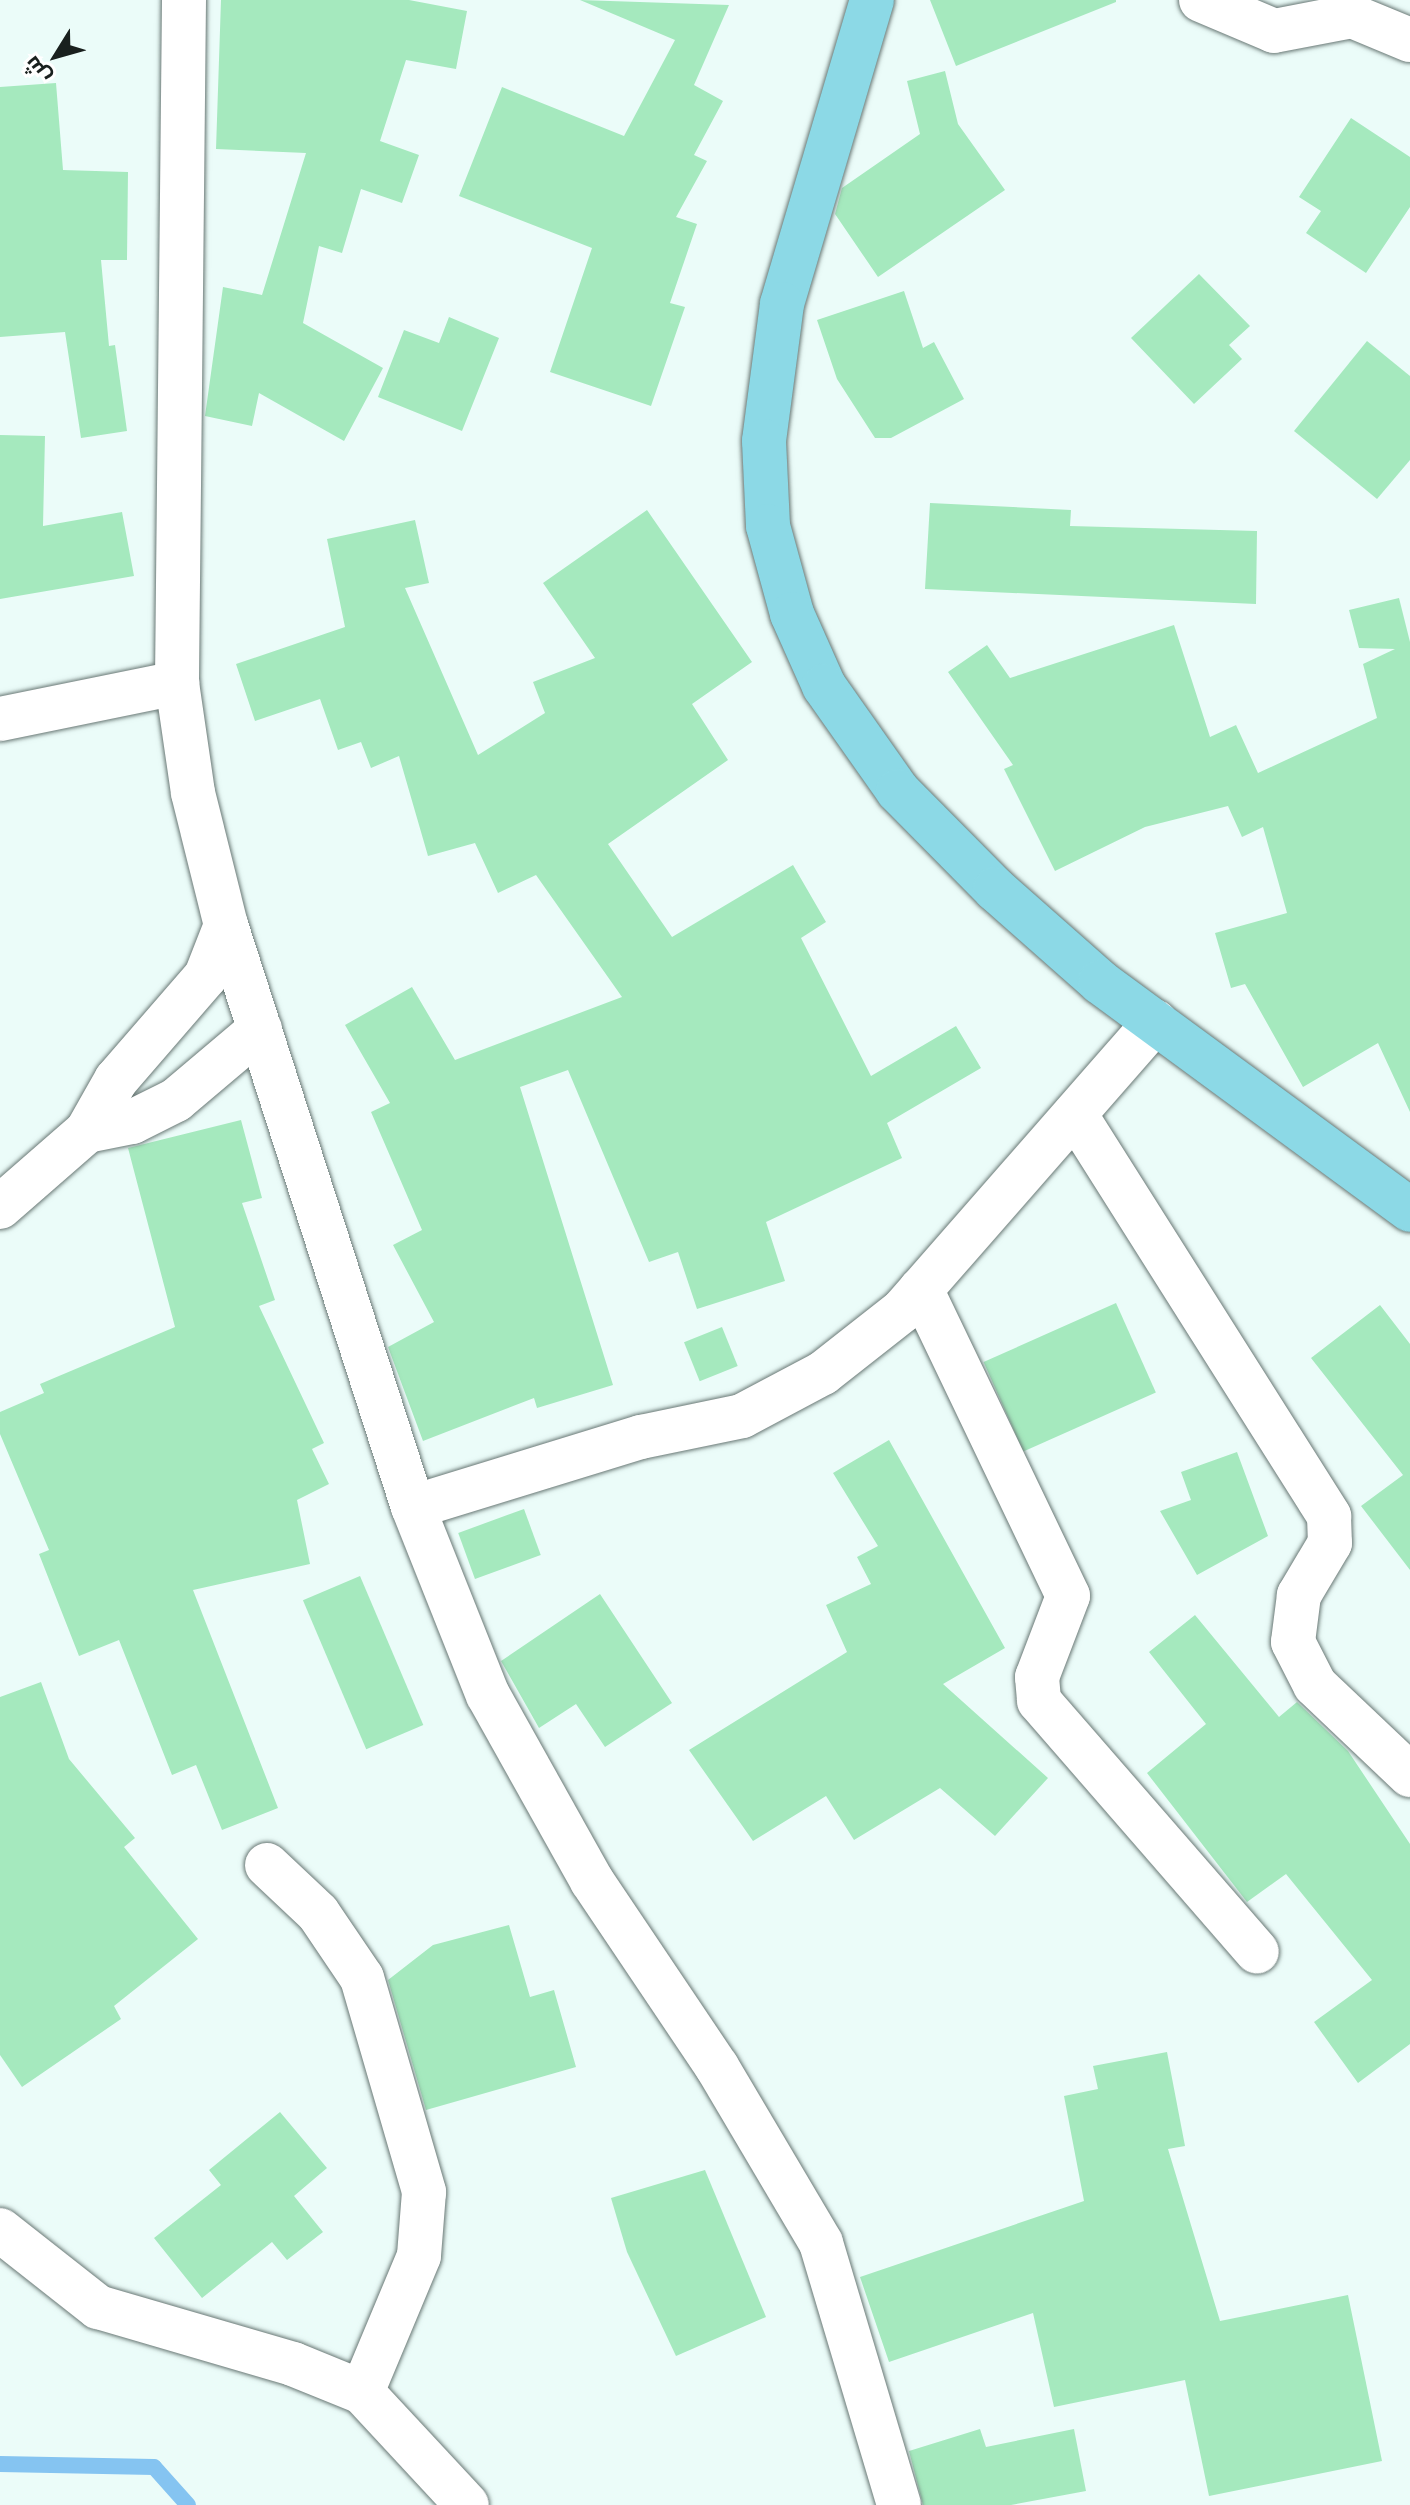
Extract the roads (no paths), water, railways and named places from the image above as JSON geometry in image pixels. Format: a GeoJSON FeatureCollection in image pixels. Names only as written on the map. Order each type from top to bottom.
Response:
{"type":"FeatureCollection","features":[{"type":"Feature","properties":{"kind":"main road"},"geometry":{"type":"LineString","coordinates":[[872,0],[782,304],[764,441],[768,526],[780,570],[824,686],[898,791],[995,889],[1155,1022],[1410,1210]]}},
{"type":"Feature","properties":{"kind":"street"},"geometry":{"type":"LineString","coordinates":[[184,0],[177,683],[193,793],[226,925],[413,1507],[488,1695],[531,1779],[821,2243],[899,2505]]}},
{"type":"Feature","properties":{"kind":"street"},"geometry":{"type":"LineString","coordinates":[[1201,0],[1274,31],[1352,16],[1410,40]]}},
{"type":"Feature","properties":{"kind":"street"},"geometry":{"type":"LineString","coordinates":[[0,719],[177,683]]}},
{"type":"Feature","properties":{"kind":"street"},"geometry":{"type":"LineString","coordinates":[[0,1207],[87,1131],[116,1080],[206,976],[226,925]]}},
{"type":"Feature","properties":{"kind":"street"},"geometry":{"type":"LineString","coordinates":[[413,1507],[641,1437],[742,1416],[823,1373],[921,1289],[1155,1022]]}},
{"type":"Feature","properties":{"kind":"street"},"geometry":{"type":"LineString","coordinates":[[87,1131],[132,1122],[176,1100],[260,1029]]}},
{"type":"Feature","properties":{"kind":"street"},"geometry":{"type":"LineString","coordinates":[[1075,1114],[1329,1516],[1330,1543],[1299,1595],[1293,1642],[1315,1685],[1410,1775]]}},
{"type":"Feature","properties":{"kind":"street"},"geometry":{"type":"LineString","coordinates":[[921,1289],[1068,1596],[1037,1677],[1039,1701],[1257,1952]]}},
{"type":"Feature","properties":{"kind":"street"},"geometry":{"type":"LineString","coordinates":[[267,1865],[318,1913],[362,1978],[424,2192],[419,2256],[362,2392]]}},
{"type":"Feature","properties":{"kind":"street"},"geometry":{"type":"LineString","coordinates":[[0,2230],[98,2307],[293,2364],[362,2392],[467,2505]]}},
{"type":"Feature","properties":{"kind":"waterway"},"geometry":{"type":"LineString","coordinates":[[0,2464],[154,2467],[188,2505]]}}]}
